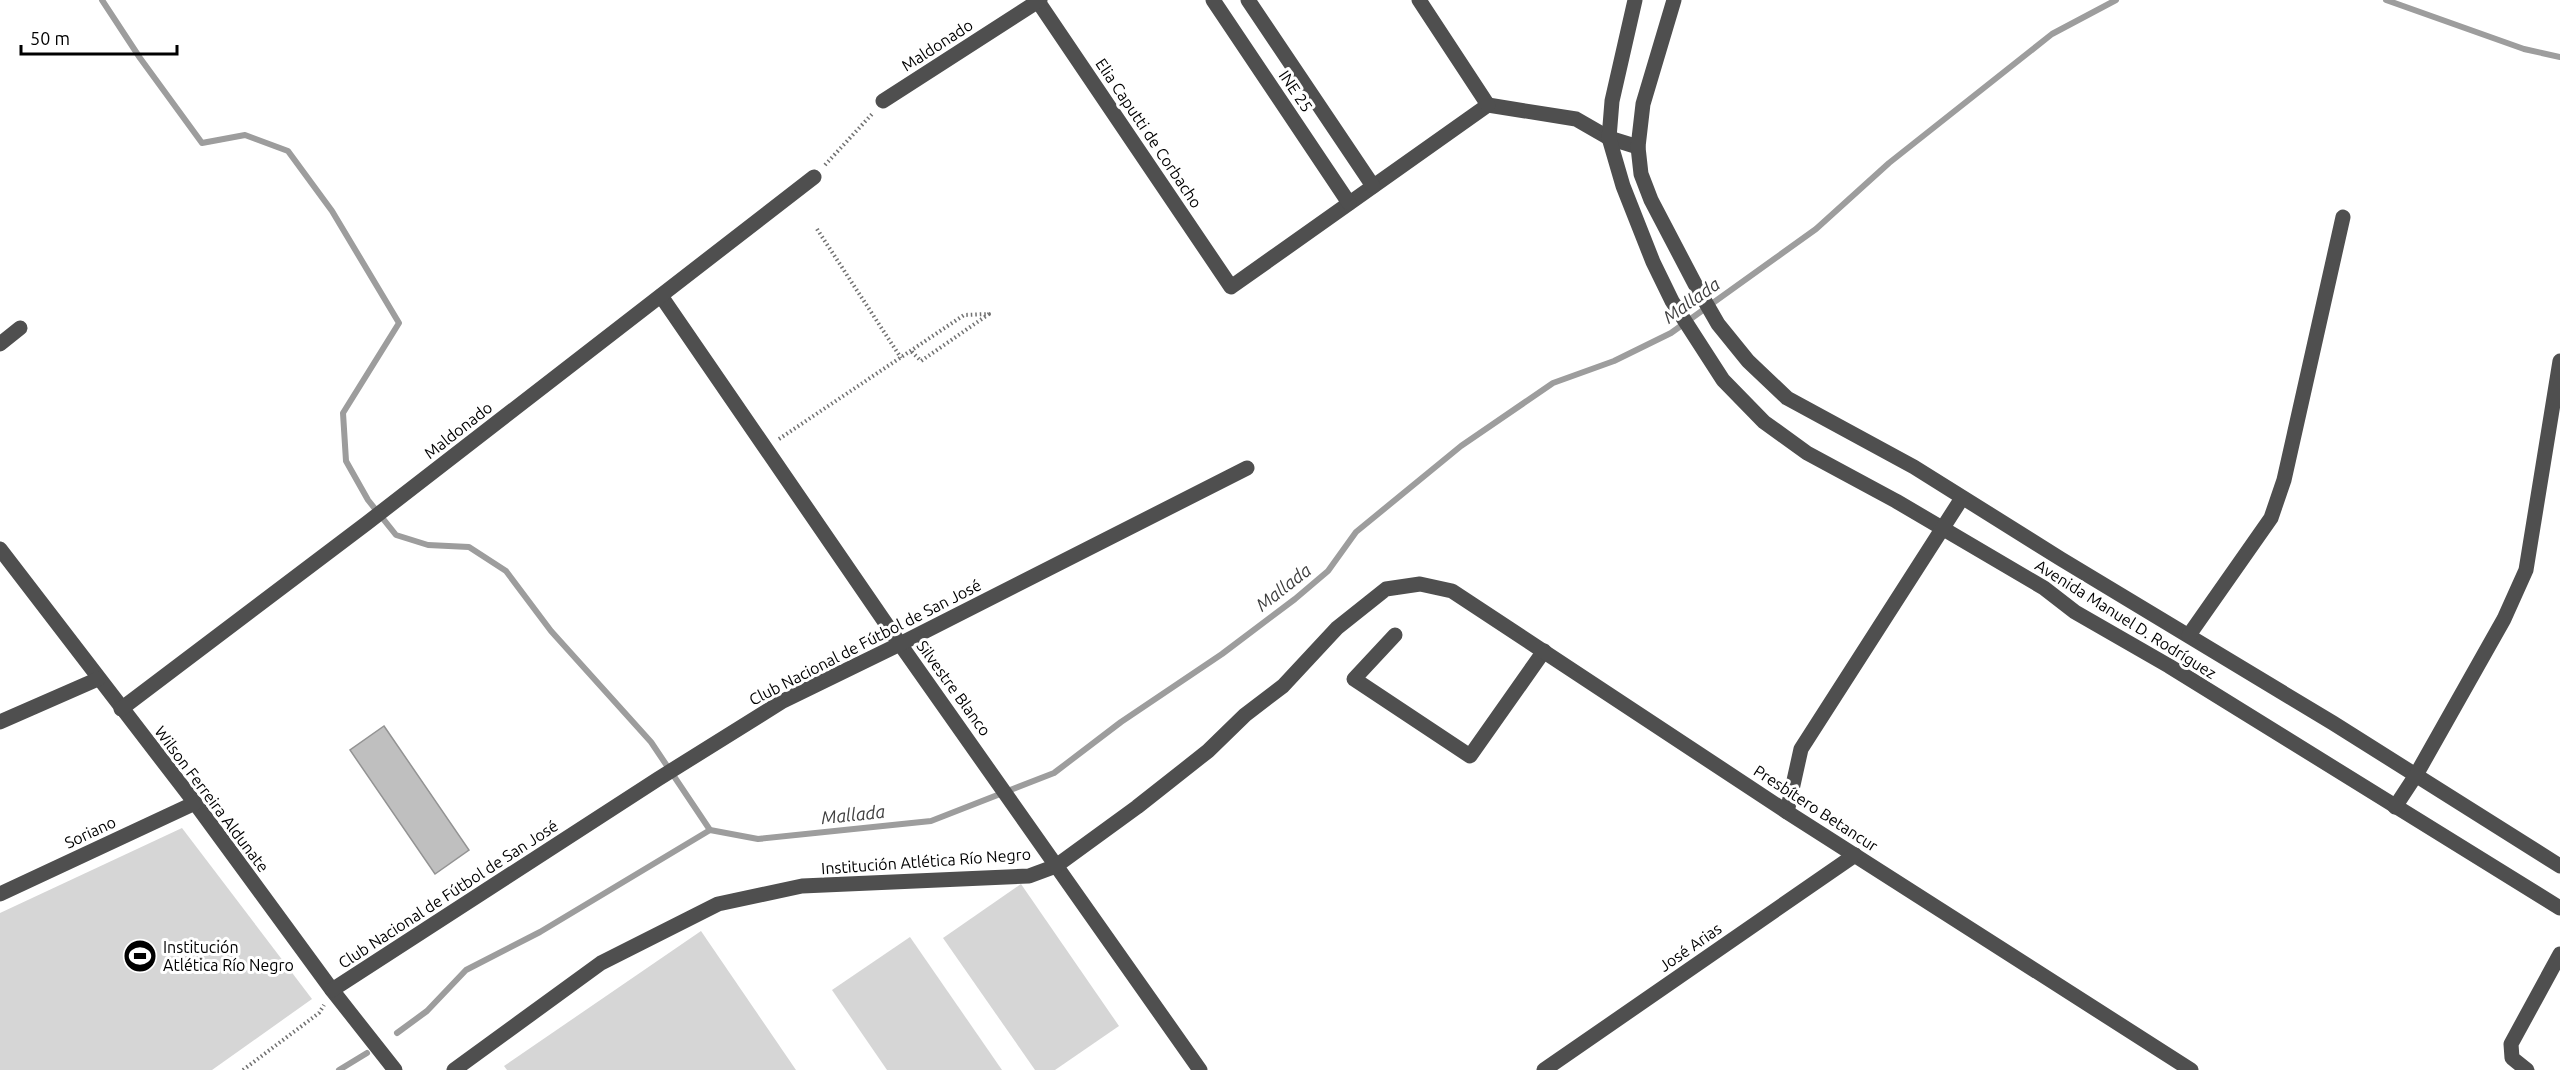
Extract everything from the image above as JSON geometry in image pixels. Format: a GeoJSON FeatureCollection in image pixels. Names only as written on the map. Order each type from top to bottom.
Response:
{"type":"FeatureCollection","features":[{"type":"Feature","properties":{"kind":"street","name":"Elia Caputti de Corbacho"},"geometry":{"type":"LineString","coordinates":[[1038,0],[1231,287],[1349,203]]}},
{"type":"Feature","properties":{"kind":"street","name":"Maldonado"},"geometry":{"type":"LineString","coordinates":[[883,101],[1038,0]]}},
{"type":"Feature","properties":{"kind":"street","name":"INE 25"},"geometry":{"type":"LineString","coordinates":[[1213,0],[1349,203]]}},
{"type":"Feature","properties":{"kind":"street","name":"INE 25"},"geometry":{"type":"LineString","coordinates":[[1248,0],[1373,186]]}},
{"type":"Feature","properties":{"kind":"street"},"geometry":{"type":"LineString","coordinates":[[1419,0],[1488,105]]}},
{"type":"Feature","properties":{"kind":"street"},"geometry":{"type":"LineString","coordinates":[[1609,138],[1612,101],[1635,0]]}},
{"type":"Feature","properties":{"kind":"street","name":"Avenida Manuel D. Rodríguez"},"geometry":{"type":"LineString","coordinates":[[1674,0],[1643,104],[1638,147],[1641,174],[1651,200],[1695,284],[1718,324],[1748,361],[1787,398],[1914,467],[2190,635],[2560,866]]}},
{"type":"Feature","properties":{"kind":"street"},"geometry":{"type":"LineString","coordinates":[[1349,203],[1488,105],[1576,119],[1609,138],[1638,147]]}},
{"type":"Feature","properties":{"kind":"street","name":"Avenida Manuel D. Rodríguez"},"geometry":{"type":"LineString","coordinates":[[1609,138],[1623,186],[1653,262],[1672,301],[1694,339],[1723,380],[1764,422],[1807,453],[1896,501],[2044,588],[2075,612],[2169,666],[2560,908]]}},
{"type":"Feature","properties":{"kind":"street","name":"Maldonado"},"geometry":{"type":"LineString","coordinates":[[121,709],[367,523],[814,177]]}},
{"type":"Feature","properties":{"kind":"street"},"geometry":{"type":"LineString","coordinates":[[2190,635],[2271,518],[2284,480],[2343,217]]}},
{"type":"Feature","properties":{"kind":"street","name":"Silvestre Blanco"},"geometry":{"type":"LineString","coordinates":[[661,296],[900,645],[1200,1070]]}},
{"type":"Feature","properties":{"kind":"street"},"geometry":{"type":"LineString","coordinates":[[0,344],[20,328]]}},
{"type":"Feature","properties":{"kind":"street"},"geometry":{"type":"LineString","coordinates":[[2395,807],[2416,775],[2504,619],[2526,570],[2560,362]]}},
{"type":"Feature","properties":{"kind":"street","name":"Club Nacional de Fútbol de San José"},"geometry":{"type":"LineString","coordinates":[[332,990],[783,701],[900,645],[1247,468]]}},
{"type":"Feature","properties":{"kind":"street"},"geometry":{"type":"LineString","coordinates":[[1787,812],[1801,749],[1962,498]]}},
{"type":"Feature","properties":{"kind":"street","name":"Wilson Ferreira Aldunate"},"geometry":{"type":"LineString","coordinates":[[0,549],[195,803],[332,990],[395,1070]]}},
{"type":"Feature","properties":{"kind":"street","name":"Presbítero Betancur"},"geometry":{"type":"LineString","coordinates":[[1420,584],[1452,591],[2178,1067]]}},
{"type":"Feature","properties":{"kind":"street","name":"Institución Atlética Río Negro"},"geometry":{"type":"LineString","coordinates":[[454,1070],[601,963],[718,904],[802,886],[1029,876],[1056,866],[1137,807],[1208,751],[1245,715],[1283,686],[1337,628],[1386,589],[1420,584]]}},
{"type":"Feature","properties":{"kind":"street"},"geometry":{"type":"LineString","coordinates":[[1395,635],[1354,679],[1470,756],[1544,651]]}},
{"type":"Feature","properties":{"kind":"street"},"geometry":{"type":"LineString","coordinates":[[0,722],[98,679]]}},
{"type":"Feature","properties":{"kind":"street","name":"Soriano"},"geometry":{"type":"LineString","coordinates":[[0,894],[195,803]]}},
{"type":"Feature","properties":{"kind":"street","name":"José Arias"},"geometry":{"type":"LineString","coordinates":[[1544,1070],[1856,855]]}},
{"type":"Feature","properties":{"kind":"street"},"geometry":{"type":"LineString","coordinates":[[2527,1070],[2512,1058],[2511,1044],[2560,954]]}},
{"type":"Feature","properties":{"kind":"path"},"geometry":{"type":"LineString","coordinates":[[814,177],[883,101]]}},
{"type":"Feature","properties":{"kind":"path"},"geometry":{"type":"LineString","coordinates":[[817,228],[901,358]]}},
{"type":"Feature","properties":{"kind":"path"},"geometry":{"type":"LineString","coordinates":[[766,448],[964,315],[989,314],[921,361],[911,351]]}},
{"type":"Feature","properties":{"kind":"path"},"geometry":{"type":"LineString","coordinates":[[243,1070],[319,1013],[332,990]]}},
{"type":"Feature","properties":{"kind":"shaded area","name":"Institución Atlética Río Negro"},"geometry":{"type":"Polygon","coordinates":[[[182,828],[312,999],[212,1070],[0,1070],[0,913],[182,828]]]}},
{"type":"Feature","properties":{"kind":"shaded area"},"geometry":{"type":"Polygon","coordinates":[[[1021,884],[1119,1026],[1055,1070],[1035,1070],[943,938],[1021,884]]]}},
{"type":"Feature","properties":{"kind":"shaded area"},"geometry":{"type":"Polygon","coordinates":[[[701,931],[796,1070],[507,1070],[504,1066],[701,931]]]}},
{"type":"Feature","properties":{"kind":"shaded area"},"geometry":{"type":"Polygon","coordinates":[[[910,937],[1002,1070],[887,1070],[832,990],[910,937]]]}},
{"type":"Feature","properties":{"kind":"building"},"geometry":{"type":"Polygon","coordinates":[[[384,726],[469,850],[435,874],[350,750],[384,726]]]}},
{"type":"Feature","properties":{"kind":"waterway"},"geometry":{"type":"LineString","coordinates":[[102,0],[140,58],[202,143],[245,135],[288,151],[332,211],[399,323],[343,413],[346,461],[368,500],[396,535],[428,545],[469,547],[506,571],[551,631],[651,742],[710,830]]}},
{"type":"Feature","properties":{"kind":"waterway","name":"Mallada"},"geometry":{"type":"LineString","coordinates":[[397,1033],[427,1011],[466,970],[540,932],[710,830],[758,839],[931,821],[1054,773],[1121,722],[1222,654],[1295,599],[1328,571],[1356,532],[1461,446],[1553,383],[1614,361],[1671,333],[1816,229],[1889,163],[2052,34],[2116,0]]}},
{"type":"Feature","properties":{"kind":"waterway","name":"Mallada"},"geometry":{"type":"LineString","coordinates":[[2386,0],[2524,49],[2560,57]]}},
{"type":"Feature","properties":{"kind":"waterway","name":"Mallada"},"geometry":{"type":"LineString","coordinates":[[339,1070],[367,1053]]}},
{"type":"Feature","properties":{"kind":"place","name":"Institución Atlética Río Negro"},"geometry":{"type":"Point","coordinates":[140,956]}}]}
